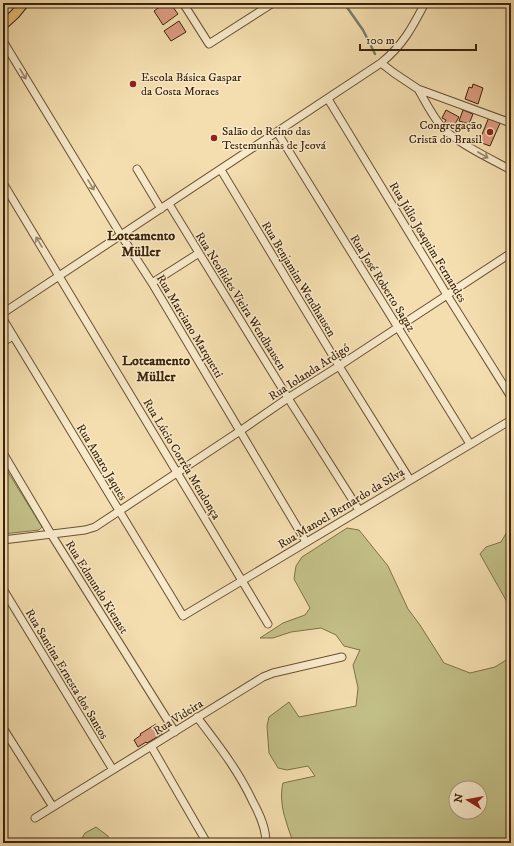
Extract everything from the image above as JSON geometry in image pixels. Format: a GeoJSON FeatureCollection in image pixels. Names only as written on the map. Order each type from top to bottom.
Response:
{"type":"FeatureCollection","features":[{"type":"Feature","properties":{"kind":"main road"},"geometry":{"type":"LineString","coordinates":[[3,25],[24,3]]}},
{"type":"Feature","properties":{"kind":"street"},"geometry":{"type":"LineString","coordinates":[[183,3],[209,44],[273,3]]}},
{"type":"Feature","properties":{"kind":"street"},"geometry":{"type":"LineString","coordinates":[[3,313],[381,63],[390,56],[406,37],[425,3]]}},
{"type":"Feature","properties":{"kind":"street","name":"Rua Marciano Marquetti"},"geometry":{"type":"LineString","coordinates":[[3,41],[121,235],[152,283],[306,542]]}},
{"type":"Feature","properties":{"kind":"street"},"geometry":{"type":"LineString","coordinates":[[381,63],[418,89],[511,123]]}},
{"type":"Feature","properties":{"kind":"street"},"geometry":{"type":"LineString","coordinates":[[418,89],[435,118],[450,134],[481,154],[511,170]]}},
{"type":"Feature","properties":{"kind":"street","name":"Rua Júlio Joaquim Fernandes"},"geometry":{"type":"LineString","coordinates":[[328,99],[447,295],[511,396]]}},
{"type":"Feature","properties":{"kind":"street","name":"Rua José Roberto Sagaz"},"geometry":{"type":"LineString","coordinates":[[277,132],[470,444]]}},
{"type":"Feature","properties":{"kind":"street"},"geometry":{"type":"LineString","coordinates":[[137,169],[161,209]]}},
{"type":"Feature","properties":{"kind":"street","name":"Rua Benjamim Wendhausen"},"geometry":{"type":"LineString","coordinates":[[220,170],[410,480]]}},
{"type":"Feature","properties":{"kind":"street","name":"Rua Lúcio Corrêa Mendonça"},"geometry":{"type":"LineString","coordinates":[[3,183],[268,624]]}},
{"type":"Feature","properties":{"kind":"street","name":"Rua Neoflides Vieira Wendhausen"},"geometry":{"type":"LineString","coordinates":[[169,204],[288,398],[360,510]]}},
{"type":"Feature","properties":{"kind":"street"},"geometry":{"type":"LineString","coordinates":[[152,283],[199,253]]}},
{"type":"Feature","properties":{"kind":"street","name":"Rua Iolanda Ardigó"},"geometry":{"type":"LineString","coordinates":[[3,540],[91,529],[288,398],[511,253]]}},
{"type":"Feature","properties":{"kind":"street","name":"Rua Amaro Jaques"},"geometry":{"type":"LineString","coordinates":[[3,319],[183,616]]}},
{"type":"Feature","properties":{"kind":"street"},"geometry":{"type":"LineString","coordinates":[[3,342],[13,336]]}},
{"type":"Feature","properties":{"kind":"street","name":"Rua Manoel Bernardo da Silva"},"geometry":{"type":"LineString","coordinates":[[183,616],[511,420]]}},
{"type":"Feature","properties":{"kind":"street","name":"Rua Edmundo Kienast"},"geometry":{"type":"LineString","coordinates":[[3,453],[51,534],[174,732]]}},
{"type":"Feature","properties":{"kind":"street","name":"Rua Santina Ernesta dos Santos"},"geometry":{"type":"LineString","coordinates":[[3,589],[113,770]]}},
{"type":"Feature","properties":{"kind":"street","name":"Rua Videira"},"geometry":{"type":"LineString","coordinates":[[35,818],[268,674],[342,657]]}},
{"type":"Feature","properties":{"kind":"street"},"geometry":{"type":"LineString","coordinates":[[197,718],[243,780],[259,814],[264,829],[266,843]]}},
{"type":"Feature","properties":{"kind":"street"},"geometry":{"type":"LineString","coordinates":[[3,728],[53,807]]}},
{"type":"Feature","properties":{"kind":"street"},"geometry":{"type":"LineString","coordinates":[[151,746],[183,799],[207,843]]}},
{"type":"Feature","properties":{"kind":"shaded area"},"geometry":{"type":"Polygon","coordinates":[[[3,464],[42,527],[39,530],[3,534],[3,464]]]}},
{"type":"Feature","properties":{"kind":"shaded area"},"geometry":{"type":"Polygon","coordinates":[[[511,525],[511,609],[480,554],[486,547],[501,542],[511,525]]]}},
{"type":"Feature","properties":{"kind":"shaded area"},"geometry":{"type":"Polygon","coordinates":[[[347,528],[359,530],[388,566],[408,609],[444,663],[470,673],[495,667],[511,657],[511,843],[293,843],[283,807],[283,783],[315,776],[308,766],[287,770],[278,768],[269,753],[267,726],[269,717],[289,702],[299,717],[356,706],[358,688],[353,665],[360,650],[344,646],[336,635],[321,628],[291,632],[273,638],[260,638],[283,623],[305,615],[310,608],[294,579],[296,566],[302,557],[347,528]]]}},
{"type":"Feature","properties":{"kind":"shaded area"},"geometry":{"type":"Polygon","coordinates":[[[96,827],[108,836],[109,843],[79,843],[85,833],[96,827]]]}},
{"type":"Feature","properties":{"kind":"building"},"geometry":{"type":"Polygon","coordinates":[[[165,3],[170,3],[178,14],[163,25],[154,11],[165,3]]]}},
{"type":"Feature","properties":{"kind":"building"},"geometry":{"type":"Polygon","coordinates":[[[179,21],[186,32],[171,41],[164,31],[179,21]]]}},
{"type":"Feature","properties":{"kind":"building"},"geometry":{"type":"Polygon","coordinates":[[[473,84],[483,88],[478,104],[465,99],[469,87],[472,88],[473,84]]]}},
{"type":"Feature","properties":{"kind":"building"},"geometry":{"type":"Polygon","coordinates":[[[446,110],[459,117],[451,131],[443,125],[446,120],[442,118],[446,110]]]}},
{"type":"Feature","properties":{"kind":"building"},"geometry":{"type":"Polygon","coordinates":[[[463,110],[473,114],[469,124],[459,121],[463,110]]]}},
{"type":"Feature","properties":{"kind":"building","name":"Congregação Cristã do Brasil"},"geometry":{"type":"Polygon","coordinates":[[[489,117],[501,121],[490,146],[479,142],[489,117]]]}},
{"type":"Feature","properties":{"kind":"building"},"geometry":{"type":"Polygon","coordinates":[[[156,724],[162,734],[138,747],[134,740],[141,735],[140,734],[156,724]]]}},
{"type":"Feature","properties":{"kind":"waterway"},"geometry":{"type":"LineString","coordinates":[[344,3],[363,30],[375,54]]}},
{"type":"Feature","properties":{"kind":"place","name":"Escola Básica Gaspar da Costa Moraes"},"geometry":{"type":"Point","coordinates":[133,84]}},
{"type":"Feature","properties":{"kind":"place","name":"Congregação Cristã do Brasil"},"geometry":{"type":"Point","coordinates":[490,132]}},
{"type":"Feature","properties":{"kind":"place","name":"Salão do Reino das Testemunhas de Jeová"},"geometry":{"type":"Point","coordinates":[214,138]}},
{"type":"Feature","properties":{"kind":"district","name":"Loteamento Müller"},"geometry":{"type":"Point","coordinates":[141,244]}},
{"type":"Feature","properties":{"kind":"district","name":"Loteamento Müller"},"geometry":{"type":"Point","coordinates":[156,368]}}]}
